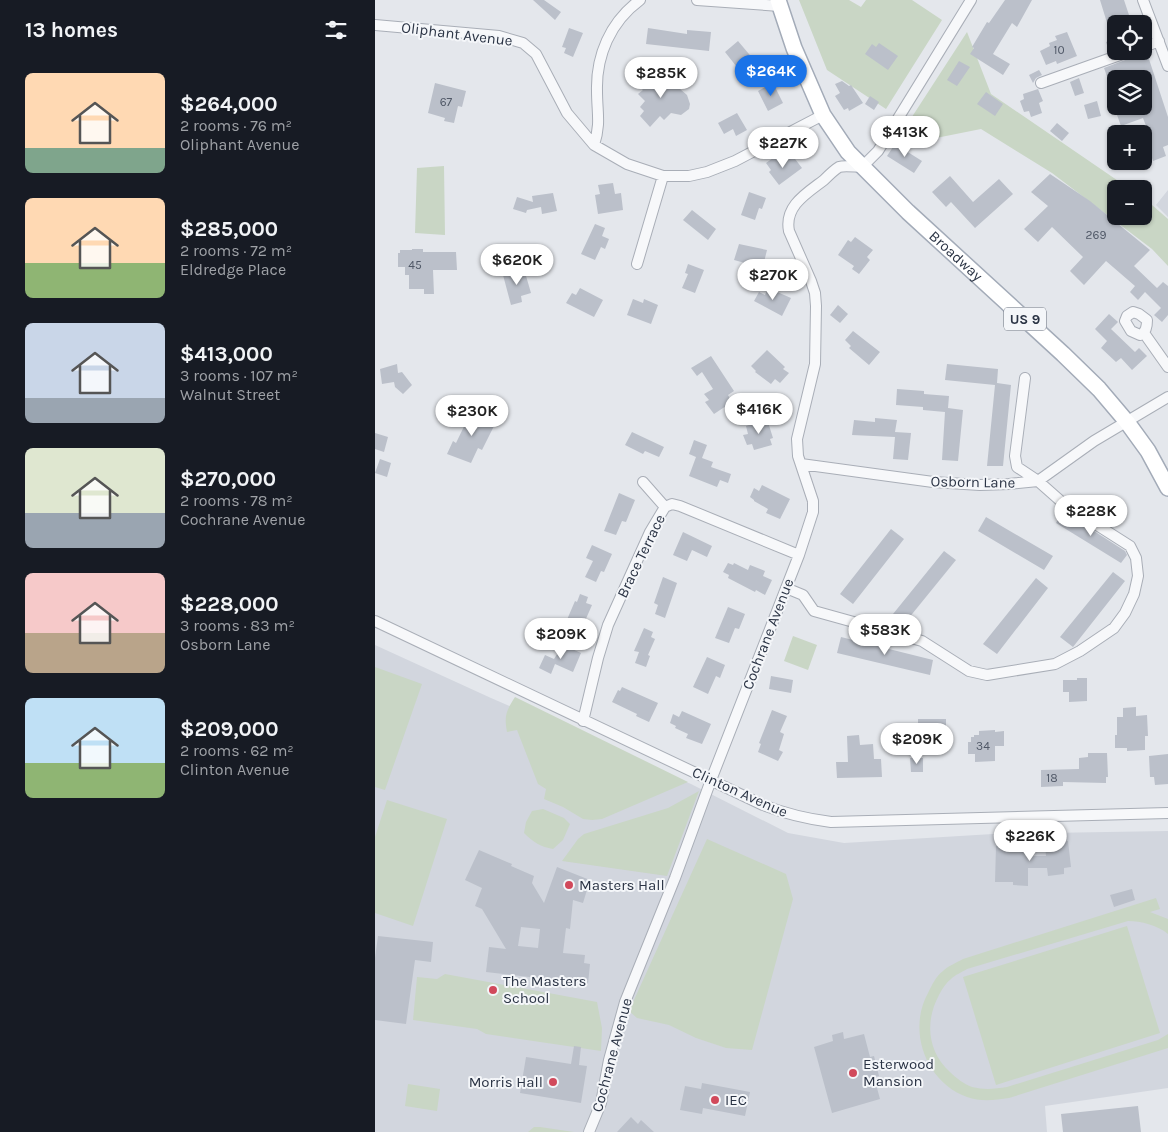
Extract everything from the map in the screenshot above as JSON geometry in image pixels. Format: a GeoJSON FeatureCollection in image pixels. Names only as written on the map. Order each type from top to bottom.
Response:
{"type":"FeatureCollection","features":[{"type":"Feature","properties":{"kind":"main road","name":"Broadway"},"geometry":{"type":"LineString","coordinates":[[779,3],[794,48],[823,115],[848,152],[908,212],[1099,389],[1127,422],[1148,451],[1168,488]]}},
{"type":"Feature","properties":{"kind":"street"},"geometry":{"type":"LineString","coordinates":[[594,145],[599,121],[597,82],[601,52],[614,27],[639,0]]}},
{"type":"Feature","properties":{"kind":"street"},"geometry":{"type":"LineString","coordinates":[[697,0],[779,3]]}},
{"type":"Feature","properties":{"kind":"street"},"geometry":{"type":"LineString","coordinates":[[863,167],[878,151],[971,0]]}},
{"type":"Feature","properties":{"kind":"street"},"geometry":{"type":"LineString","coordinates":[[1143,0],[1168,66]]}},
{"type":"Feature","properties":{"kind":"street","name":"Oliphant Avenue"},"geometry":{"type":"LineString","coordinates":[[375,25],[499,36],[523,43],[536,54],[567,113],[594,145],[627,164],[663,176],[689,176],[707,172],[735,160],[823,115]]}},
{"type":"Feature","properties":{"kind":"street"},"geometry":{"type":"LineString","coordinates":[[1152,44],[1159,41]]}},
{"type":"Feature","properties":{"kind":"street"},"geometry":{"type":"LineString","coordinates":[[1041,83],[1107,60]]}},
{"type":"Feature","properties":{"kind":"street","name":"Cochrane Avenue"},"geometry":{"type":"LineString","coordinates":[[589,1132],[601,1103],[609,1060],[625,1002],[675,878],[711,780],[799,555],[813,512],[813,501],[797,449],[797,439],[815,364],[815,293],[787,222],[793,207],[803,196],[840,167],[863,167]]}},
{"type":"Feature","properties":{"kind":"street"},"geometry":{"type":"LineString","coordinates":[[637,264],[663,176]]}},
{"type":"Feature","properties":{"kind":"street"},"geometry":{"type":"LineString","coordinates":[[1144,333],[1168,367]]}},
{"type":"Feature","properties":{"kind":"street"},"geometry":{"type":"LineString","coordinates":[[786,588],[803,595],[814,611],[921,640],[969,671],[987,676],[1055,664],[1080,651],[1114,628],[1125,613],[1138,576],[1134,551],[1130,546],[1064,504],[1038,481],[1017,467],[1015,456],[1025,378]]}},
{"type":"Feature","properties":{"kind":"street","name":"Osborn Lane"},"geometry":{"type":"LineString","coordinates":[[801,464],[933,482],[980,485],[1038,481],[1094,441],[1168,397]]}},
{"type":"Feature","properties":{"kind":"street","name":"Brace Terrace"},"geometry":{"type":"LineString","coordinates":[[643,482],[665,507]]}},
{"type":"Feature","properties":{"kind":"street","name":"Brace Terrace"},"geometry":{"type":"LineString","coordinates":[[583,721],[608,625],[649,532],[665,507],[672,504],[680,506],[799,555]]}},
{"type":"Feature","properties":{"kind":"street","name":"Clinton Avenue"},"geometry":{"type":"LineString","coordinates":[[375,621],[711,780],[786,814],[806,819],[831,822],[1168,813]]}},
{"type":"Feature","properties":{"kind":"shaded area"},"geometry":{"type":"Polygon","coordinates":[[[1168,190],[1168,217],[1156,205],[1168,190]]]}},
{"type":"Feature","properties":{"kind":"shaded area","name":"The Masters School"},"geometry":{"type":"Polygon","coordinates":[[[375,645],[491,698],[691,784],[788,833],[844,843],[993,834],[1168,831],[1168,1088],[1045,1106],[1047,1132],[375,1132],[375,645]]]}},
{"type":"Feature","properties":{"kind":"green space"},"geometry":{"type":"Polygon","coordinates":[[[799,0],[849,0],[861,7],[866,0],[912,0],[942,20],[886,109],[827,70],[799,0]]]}},
{"type":"Feature","properties":{"kind":"green space"},"geometry":{"type":"Polygon","coordinates":[[[967,32],[991,94],[1117,180],[1107,180],[1107,215],[1052,173],[981,129],[931,139],[908,123],[967,32]]]}},
{"type":"Feature","properties":{"kind":"green space"},"geometry":{"type":"Polygon","coordinates":[[[444,166],[445,235],[415,233],[417,168],[444,166]]]}},
{"type":"Feature","properties":{"kind":"green space"},"geometry":{"type":"Polygon","coordinates":[[[1152,205],[1168,219],[1168,266],[1152,249],[1120,225],[1152,225],[1152,205]]]}},
{"type":"Feature","properties":{"kind":"green space"},"geometry":{"type":"Polygon","coordinates":[[[793,636],[817,645],[808,670],[784,661],[793,636]]]}},
{"type":"Feature","properties":{"kind":"green space"},"geometry":{"type":"Polygon","coordinates":[[[375,667],[422,684],[385,790],[375,787],[375,667]]]}},
{"type":"Feature","properties":{"kind":"green space"},"geometry":{"type":"Polygon","coordinates":[[[515,697],[688,782],[602,819],[583,819],[563,807],[544,799],[546,789],[538,784],[517,730],[507,732],[507,714],[515,697]]]}},
{"type":"Feature","properties":{"kind":"green space"},"geometry":{"type":"Polygon","coordinates":[[[699,791],[667,876],[562,861],[584,834],[668,808],[699,791]]]}},
{"type":"Feature","properties":{"kind":"green space"},"geometry":{"type":"Polygon","coordinates":[[[387,800],[447,819],[413,926],[375,913],[375,837],[387,800]]]}},
{"type":"Feature","properties":{"kind":"green space"},"geometry":{"type":"Polygon","coordinates":[[[543,809],[564,818],[570,824],[563,840],[553,849],[537,844],[524,833],[526,822],[532,811],[543,809]]]}},
{"type":"Feature","properties":{"kind":"green space"},"geometry":{"type":"Polygon","coordinates":[[[707,839],[786,874],[793,899],[752,1050],[726,1048],[696,1038],[669,1025],[637,1018],[629,1011],[707,839]]]}},
{"type":"Feature","properties":{"kind":"green space"},"geometry":{"type":"Polygon","coordinates":[[[1156,898],[1160,909],[1150,912],[1168,919],[1168,934],[1149,924],[1128,921],[967,969],[944,986],[935,1005],[930,1025],[933,1045],[942,1064],[960,1081],[969,1086],[985,1089],[1007,1087],[1158,1040],[1168,1034],[1168,1048],[1009,1098],[993,1100],[972,1099],[953,1090],[931,1068],[924,1054],[920,1039],[919,1023],[928,993],[936,978],[945,969],[963,959],[1156,898]]]}},
{"type":"Feature","properties":{"kind":"green space"},"geometry":{"type":"Polygon","coordinates":[[[1127,926],[1160,1033],[996,1085],[963,977],[1127,926]]]}},
{"type":"Feature","properties":{"kind":"green space"},"geometry":{"type":"Polygon","coordinates":[[[445,974],[597,1002],[602,1028],[601,1051],[486,1034],[477,1029],[413,1020],[417,977],[437,979],[445,974]]]}},
{"type":"Feature","properties":{"kind":"green space"},"geometry":{"type":"Polygon","coordinates":[[[408,1084],[440,1089],[437,1111],[405,1106],[408,1084]]]}},
{"type":"Feature","properties":{"kind":"green space"},"geometry":{"type":"Polygon","coordinates":[[[534,1127],[540,1127],[574,1132],[528,1132],[534,1127]]]}},
{"type":"Feature","properties":{"kind":"building"},"geometry":{"type":"Polygon","coordinates":[[[533,0],[544,0],[561,12],[555,20],[533,0]]]}},
{"type":"Feature","properties":{"kind":"building"},"geometry":{"type":"Polygon","coordinates":[[[1005,0],[1032,0],[1017,27],[1012,23],[993,54],[1010,64],[1003,75],[970,54],[974,48],[972,47],[987,22],[989,23],[1005,0]]]}},
{"type":"Feature","properties":{"kind":"building"},"geometry":{"type":"Polygon","coordinates":[[[1100,0],[1124,0],[1129,15],[1107,15],[1107,23],[1100,0]]]}},
{"type":"Feature","properties":{"kind":"building"},"geometry":{"type":"Polygon","coordinates":[[[569,28],[583,33],[573,57],[564,53],[566,48],[562,47],[569,28]]]}},
{"type":"Feature","properties":{"kind":"building"},"geometry":{"type":"Polygon","coordinates":[[[648,28],[687,34],[687,30],[711,32],[709,51],[646,44],[648,28]]]}},
{"type":"Feature","properties":{"kind":"building"},"geometry":{"type":"Polygon","coordinates":[[[1067,32],[1077,56],[1057,64],[1056,61],[1046,65],[1040,51],[1050,46],[1049,43],[1057,40],[1055,36],[1067,32]]]}},
{"type":"Feature","properties":{"kind":"building"},"geometry":{"type":"Polygon","coordinates":[[[738,41],[754,60],[740,71],[725,52],[738,41]]]}},
{"type":"Feature","properties":{"kind":"building"},"geometry":{"type":"Polygon","coordinates":[[[879,43],[898,56],[888,70],[865,54],[872,44],[876,47],[879,43]]]}},
{"type":"Feature","properties":{"kind":"building"},"geometry":{"type":"Polygon","coordinates":[[[1125,60],[1149,60],[1168,117],[1168,145],[1163,147],[1166,156],[1153,161],[1152,125],[1146,125],[1143,118],[1121,125],[1117,115],[1152,115],[1152,70],[1107,70],[1107,76],[1104,68],[1125,60]]]}},
{"type":"Feature","properties":{"kind":"building"},"geometry":{"type":"Polygon","coordinates":[[[959,61],[970,67],[957,86],[947,80],[959,61]]]}},
{"type":"Feature","properties":{"kind":"building"},"geometry":{"type":"Polygon","coordinates":[[[632,70],[650,84],[653,80],[657,83],[663,77],[672,83],[676,80],[684,86],[680,89],[687,95],[690,104],[689,109],[681,115],[671,113],[664,120],[660,116],[650,127],[640,116],[644,111],[640,107],[645,101],[638,94],[643,90],[627,75],[632,70]]]}},
{"type":"Feature","properties":{"kind":"building"},"geometry":{"type":"Polygon","coordinates":[[[1039,70],[1042,75],[1036,78],[1033,83],[1029,75],[1039,70]]]}},
{"type":"Feature","properties":{"kind":"building"},"geometry":{"type":"Polygon","coordinates":[[[1079,78],[1084,93],[1075,96],[1070,82],[1079,78]]]}},
{"type":"Feature","properties":{"kind":"building"},"geometry":{"type":"Polygon","coordinates":[[[842,81],[849,86],[851,85],[863,103],[849,111],[848,108],[844,110],[835,96],[840,93],[835,84],[842,81]]]}},
{"type":"Feature","properties":{"kind":"building"},"geometry":{"type":"Polygon","coordinates":[[[435,83],[466,91],[462,107],[458,106],[454,123],[444,121],[445,118],[428,113],[435,83]]]}},
{"type":"Feature","properties":{"kind":"building"},"geometry":{"type":"Polygon","coordinates":[[[773,83],[783,103],[768,111],[758,91],[773,83]]]}},
{"type":"Feature","properties":{"kind":"building"},"geometry":{"type":"Polygon","coordinates":[[[1038,89],[1043,101],[1039,103],[1042,113],[1031,117],[1029,111],[1024,112],[1020,101],[1024,99],[1023,94],[1038,89]]]}},
{"type":"Feature","properties":{"kind":"building"},"geometry":{"type":"Polygon","coordinates":[[[986,92],[1003,104],[995,116],[977,104],[986,92]]]}},
{"type":"Feature","properties":{"kind":"building"},"geometry":{"type":"Polygon","coordinates":[[[870,96],[879,102],[874,110],[865,104],[870,96]]]}},
{"type":"Feature","properties":{"kind":"building"},"geometry":{"type":"Polygon","coordinates":[[[1097,101],[1101,116],[1088,119],[1084,105],[1097,101]]]}},
{"type":"Feature","properties":{"kind":"building"},"geometry":{"type":"Polygon","coordinates":[[[737,113],[747,130],[736,136],[733,129],[724,134],[718,123],[737,113]]]}},
{"type":"Feature","properties":{"kind":"building"},"geometry":{"type":"Polygon","coordinates":[[[1057,123],[1069,133],[1062,141],[1050,131],[1057,123]]]}},
{"type":"Feature","properties":{"kind":"building"},"geometry":{"type":"Polygon","coordinates":[[[895,144],[922,161],[914,173],[887,156],[895,144]]]}},
{"type":"Feature","properties":{"kind":"building"},"geometry":{"type":"Polygon","coordinates":[[[792,155],[802,168],[779,185],[769,172],[771,170],[766,163],[776,156],[781,163],[792,155]]]}},
{"type":"Feature","properties":{"kind":"building"},"geometry":{"type":"Polygon","coordinates":[[[1050,174],[1107,215],[1107,225],[1119,225],[1150,250],[1134,266],[1157,288],[1163,282],[1168,286],[1168,315],[1162,322],[1154,315],[1161,308],[1145,292],[1138,300],[1130,292],[1135,286],[1106,261],[1084,285],[1070,271],[1083,257],[1052,227],[1038,242],[1024,229],[1048,206],[1031,192],[1050,174]]]}},
{"type":"Feature","properties":{"kind":"building"},"geometry":{"type":"Polygon","coordinates":[[[950,176],[973,202],[999,179],[1013,194],[975,228],[951,202],[946,207],[932,192],[950,176]]]}},
{"type":"Feature","properties":{"kind":"building"},"geometry":{"type":"Polygon","coordinates":[[[613,183],[615,194],[621,193],[623,210],[598,214],[595,195],[600,194],[598,185],[613,183]]]}},
{"type":"Feature","properties":{"kind":"building"},"geometry":{"type":"Polygon","coordinates":[[[749,192],[766,198],[762,209],[759,208],[755,220],[741,215],[749,192]]]}},
{"type":"Feature","properties":{"kind":"building"},"geometry":{"type":"Polygon","coordinates":[[[553,193],[557,211],[542,214],[541,207],[527,210],[526,213],[513,209],[517,197],[533,202],[532,196],[553,193]]]}},
{"type":"Feature","properties":{"kind":"building"},"geometry":{"type":"Polygon","coordinates":[[[692,210],[716,229],[708,240],[683,220],[692,210]]]}},
{"type":"Feature","properties":{"kind":"building"},"geometry":{"type":"Polygon","coordinates":[[[595,224],[605,228],[602,236],[609,239],[605,249],[601,247],[595,260],[581,254],[595,224]]]}},
{"type":"Feature","properties":{"kind":"building"},"geometry":{"type":"Polygon","coordinates":[[[855,237],[873,250],[867,257],[870,260],[859,274],[852,269],[854,266],[838,255],[848,240],[851,242],[855,237]]]}},
{"type":"Feature","properties":{"kind":"building"},"geometry":{"type":"Polygon","coordinates":[[[739,244],[767,250],[761,274],[751,271],[752,265],[734,260],[739,244]]]}},
{"type":"Feature","properties":{"kind":"building"},"geometry":{"type":"Polygon","coordinates":[[[423,249],[423,252],[456,252],[457,270],[433,270],[434,294],[424,294],[424,289],[409,289],[409,275],[405,275],[405,267],[398,267],[398,253],[400,253],[400,250],[423,249]]]}},
{"type":"Feature","properties":{"kind":"building"},"geometry":{"type":"Polygon","coordinates":[[[688,264],[704,270],[695,293],[682,288],[688,274],[685,273],[688,264]]]}},
{"type":"Feature","properties":{"kind":"building"},"geometry":{"type":"Polygon","coordinates":[[[524,269],[531,293],[521,296],[522,302],[511,305],[503,275],[524,269]]]}},
{"type":"Feature","properties":{"kind":"building"},"geometry":{"type":"Polygon","coordinates":[[[580,288],[603,300],[594,317],[566,303],[572,293],[576,295],[580,288]]]}},
{"type":"Feature","properties":{"kind":"building"},"geometry":{"type":"Polygon","coordinates":[[[768,288],[791,298],[782,316],[754,301],[759,292],[765,295],[768,288]]]}},
{"type":"Feature","properties":{"kind":"building"},"geometry":{"type":"Polygon","coordinates":[[[633,299],[643,303],[644,299],[658,305],[651,324],[627,315],[633,299]]]}},
{"type":"Feature","properties":{"kind":"building"},"geometry":{"type":"Polygon","coordinates":[[[838,305],[848,314],[840,323],[830,315],[838,305]]]}},
{"type":"Feature","properties":{"kind":"building"},"geometry":{"type":"Polygon","coordinates":[[[1109,314],[1118,322],[1111,329],[1135,352],[1139,348],[1147,356],[1132,370],[1121,358],[1116,362],[1101,348],[1107,341],[1095,329],[1109,314]]]}},
{"type":"Feature","properties":{"kind":"building"},"geometry":{"type":"Polygon","coordinates":[[[853,331],[880,352],[869,365],[849,348],[851,346],[845,340],[853,331]]]}},
{"type":"Feature","properties":{"kind":"building"},"geometry":{"type":"Polygon","coordinates":[[[767,350],[785,367],[783,369],[789,373],[780,383],[775,379],[771,384],[755,372],[751,366],[767,350]]]}},
{"type":"Feature","properties":{"kind":"building"},"geometry":{"type":"Polygon","coordinates":[[[711,356],[734,391],[728,395],[732,402],[714,414],[705,402],[709,400],[704,394],[713,389],[702,372],[697,376],[691,368],[711,356]]]}},
{"type":"Feature","properties":{"kind":"building"},"geometry":{"type":"Polygon","coordinates":[[[397,364],[398,373],[402,372],[412,385],[403,394],[395,387],[394,382],[382,384],[380,369],[397,364]]]}},
{"type":"Feature","properties":{"kind":"building"},"geometry":{"type":"Polygon","coordinates":[[[947,364],[998,369],[997,383],[1011,385],[1003,466],[987,466],[995,385],[945,380],[947,364]]]}},
{"type":"Feature","properties":{"kind":"building"},"geometry":{"type":"Polygon","coordinates":[[[897,389],[924,391],[924,394],[949,396],[948,408],[963,410],[958,461],[942,460],[945,412],[923,410],[923,407],[896,405],[897,389]]]}},
{"type":"Feature","properties":{"kind":"building"},"geometry":{"type":"Polygon","coordinates":[[[472,410],[487,417],[486,420],[495,424],[482,450],[478,448],[471,463],[447,454],[453,441],[456,443],[472,410]]]}},
{"type":"Feature","properties":{"kind":"building"},"geometry":{"type":"Polygon","coordinates":[[[875,418],[897,420],[895,432],[911,433],[908,460],[893,459],[895,437],[852,435],[854,420],[875,422],[875,418]]]}},
{"type":"Feature","properties":{"kind":"building"},"geometry":{"type":"Polygon","coordinates":[[[767,419],[773,438],[770,439],[772,445],[754,450],[752,444],[747,445],[743,435],[748,434],[746,426],[767,419]]]}},
{"type":"Feature","properties":{"kind":"building"},"geometry":{"type":"Polygon","coordinates":[[[632,432],[664,447],[659,457],[645,451],[643,454],[625,445],[632,432]]]}},
{"type":"Feature","properties":{"kind":"building"},"geometry":{"type":"Polygon","coordinates":[[[375,433],[388,437],[384,452],[375,449],[375,433]]]}},
{"type":"Feature","properties":{"kind":"building"},"geometry":{"type":"Polygon","coordinates":[[[694,440],[707,445],[702,458],[713,462],[711,467],[731,474],[728,483],[720,480],[717,487],[689,476],[696,457],[689,454],[694,440]]]}},
{"type":"Feature","properties":{"kind":"building"},"geometry":{"type":"Polygon","coordinates":[[[380,459],[391,463],[387,477],[375,473],[380,459]]]}},
{"type":"Feature","properties":{"kind":"building"},"geometry":{"type":"Polygon","coordinates":[[[762,485],[790,499],[780,519],[766,513],[768,509],[750,497],[754,488],[759,491],[762,485]]]}},
{"type":"Feature","properties":{"kind":"building"},"geometry":{"type":"Polygon","coordinates":[[[619,493],[635,500],[626,522],[622,521],[616,535],[604,531],[619,493]]]}},
{"type":"Feature","properties":{"kind":"building"},"geometry":{"type":"Polygon","coordinates":[[[1063,511],[1125,551],[1127,555],[1121,563],[1056,523],[1063,511]]]}},
{"type":"Feature","properties":{"kind":"building"},"geometry":{"type":"Polygon","coordinates":[[[986,517],[1053,556],[1044,570],[978,531],[986,517]]]}},
{"type":"Feature","properties":{"kind":"building"},"geometry":{"type":"Polygon","coordinates":[[[891,529],[904,539],[853,604],[840,594],[891,529]]]}},
{"type":"Feature","properties":{"kind":"building"},"geometry":{"type":"Polygon","coordinates":[[[683,532],[712,546],[707,557],[692,550],[687,561],[673,555],[683,532]]]}},
{"type":"Feature","properties":{"kind":"building"},"geometry":{"type":"Polygon","coordinates":[[[592,545],[612,554],[604,572],[601,571],[596,582],[585,577],[593,561],[586,558],[592,545]]]}},
{"type":"Feature","properties":{"kind":"building"},"geometry":{"type":"Polygon","coordinates":[[[944,551],[956,560],[904,624],[893,614],[944,551]]]}},
{"type":"Feature","properties":{"kind":"building"},"geometry":{"type":"Polygon","coordinates":[[[728,563],[733,565],[734,563],[748,570],[750,565],[765,571],[763,576],[772,580],[765,595],[728,578],[729,575],[723,572],[728,563]]]}},
{"type":"Feature","properties":{"kind":"building"},"geometry":{"type":"Polygon","coordinates":[[[1113,572],[1125,581],[1073,647],[1060,637],[1113,572]]]}},
{"type":"Feature","properties":{"kind":"building"},"geometry":{"type":"Polygon","coordinates":[[[663,577],[677,583],[665,618],[655,614],[658,605],[654,603],[663,577]]]}},
{"type":"Feature","properties":{"kind":"building"},"geometry":{"type":"Polygon","coordinates":[[[1036,578],[1048,588],[997,654],[983,644],[1036,578]]]}},
{"type":"Feature","properties":{"kind":"building"},"geometry":{"type":"Polygon","coordinates":[[[580,594],[588,597],[586,603],[592,605],[585,621],[582,620],[575,634],[563,629],[580,594]]]}},
{"type":"Feature","properties":{"kind":"building"},"geometry":{"type":"Polygon","coordinates":[[[728,607],[745,614],[739,629],[735,628],[729,643],[715,638],[728,607]]]}},
{"type":"Feature","properties":{"kind":"building"},"geometry":{"type":"Polygon","coordinates":[[[644,628],[653,632],[651,637],[655,639],[648,655],[650,656],[646,667],[635,663],[639,652],[634,651],[644,628]]]}},
{"type":"Feature","properties":{"kind":"building"},"geometry":{"type":"Polygon","coordinates":[[[841,637],[933,660],[930,675],[837,653],[841,637]]]}},
{"type":"Feature","properties":{"kind":"building"},"geometry":{"type":"Polygon","coordinates":[[[563,645],[581,653],[573,672],[555,664],[551,674],[539,668],[545,655],[554,659],[563,645]]]}},
{"type":"Feature","properties":{"kind":"building"},"geometry":{"type":"Polygon","coordinates":[[[707,657],[725,665],[720,678],[716,676],[708,694],[693,687],[707,657]]]}},
{"type":"Feature","properties":{"kind":"building"},"geometry":{"type":"Polygon","coordinates":[[[771,676],[793,680],[791,693],[769,689],[771,676]]]}},
{"type":"Feature","properties":{"kind":"building"},"geometry":{"type":"Polygon","coordinates":[[[1077,678],[1087,678],[1087,701],[1069,702],[1069,692],[1063,692],[1063,680],[1077,680],[1077,678]]]}},
{"type":"Feature","properties":{"kind":"building"},"geometry":{"type":"Polygon","coordinates":[[[622,687],[658,703],[649,722],[612,702],[618,690],[620,691],[622,687]]]}},
{"type":"Feature","properties":{"kind":"building"},"geometry":{"type":"Polygon","coordinates":[[[1136,707],[1136,716],[1147,715],[1148,736],[1145,736],[1145,750],[1127,751],[1127,748],[1115,748],[1117,717],[1123,717],[1123,708],[1136,707]]]}},
{"type":"Feature","properties":{"kind":"building"},"geometry":{"type":"Polygon","coordinates":[[[772,710],[787,716],[780,732],[784,734],[779,750],[783,752],[778,761],[758,752],[761,744],[759,743],[772,710]]]}},
{"type":"Feature","properties":{"kind":"building"},"geometry":{"type":"Polygon","coordinates":[[[682,711],[711,724],[702,744],[686,738],[688,734],[675,728],[676,726],[670,723],[673,714],[679,717],[682,711]]]}},
{"type":"Feature","properties":{"kind":"building"},"geometry":{"type":"Polygon","coordinates":[[[918,719],[946,719],[946,731],[939,731],[939,737],[936,737],[936,742],[923,743],[923,730],[918,730],[918,719]]]}},
{"type":"Feature","properties":{"kind":"building"},"geometry":{"type":"Polygon","coordinates":[[[995,730],[995,732],[1004,731],[1004,746],[995,746],[995,761],[975,762],[975,754],[968,754],[968,742],[971,742],[971,737],[979,735],[979,731],[995,730]]]}},
{"type":"Feature","properties":{"kind":"building"},"geometry":{"type":"Polygon","coordinates":[[[859,735],[860,745],[873,744],[874,759],[881,759],[882,777],[837,778],[836,762],[848,762],[847,736],[859,735]]]}},
{"type":"Feature","properties":{"kind":"building"},"geometry":{"type":"Polygon","coordinates":[[[1088,753],[1107,753],[1108,777],[1106,777],[1106,783],[1063,782],[1063,786],[1041,787],[1041,770],[1079,769],[1079,758],[1088,757],[1088,753]]]}},
{"type":"Feature","properties":{"kind":"building"},"geometry":{"type":"Polygon","coordinates":[[[1168,754],[1168,784],[1155,785],[1154,777],[1150,777],[1149,756],[1168,754]]]}},
{"type":"Feature","properties":{"kind":"building"},"geometry":{"type":"Polygon","coordinates":[[[910,758],[923,758],[923,772],[911,772],[910,758]]]}},
{"type":"Feature","properties":{"kind":"building"},"geometry":{"type":"Polygon","coordinates":[[[1059,839],[1059,842],[1068,841],[1071,867],[1064,868],[1064,874],[1048,876],[1047,868],[1028,868],[1028,886],[1013,885],[1013,882],[995,882],[996,846],[1025,847],[1025,856],[1046,856],[1045,844],[1050,843],[1050,840],[1059,839]]]}},
{"type":"Feature","properties":{"kind":"building"},"geometry":{"type":"Polygon","coordinates":[[[479,850],[534,876],[532,883],[544,903],[557,867],[590,880],[583,903],[573,900],[570,929],[566,928],[563,953],[585,955],[584,963],[590,964],[588,984],[486,972],[489,947],[506,949],[482,909],[475,906],[482,888],[465,880],[479,850]],[[521,927],[518,946],[538,948],[540,929],[521,927]]]}},
{"type":"Feature","properties":{"kind":"building"},"geometry":{"type":"Polygon","coordinates":[[[1132,889],[1135,900],[1114,907],[1110,895],[1132,889]]]}},
{"type":"Feature","properties":{"kind":"building"},"geometry":{"type":"Polygon","coordinates":[[[378,936],[433,942],[431,962],[415,960],[406,1024],[375,1020],[375,958],[378,936]]]}},
{"type":"Feature","properties":{"kind":"building","name":"Esterwood Mansion"},"geometry":{"type":"Polygon","coordinates":[[[843,1032],[844,1039],[864,1034],[870,1057],[874,1056],[879,1076],[874,1077],[880,1099],[832,1113],[814,1047],[833,1041],[832,1035],[843,1032]]]}},
{"type":"Feature","properties":{"kind":"building","name":"Morris Hall"},"geometry":{"type":"Polygon","coordinates":[[[574,1046],[581,1047],[579,1065],[587,1066],[581,1103],[520,1093],[526,1057],[571,1064],[574,1046]]]}},
{"type":"Feature","properties":{"kind":"building","name":"IEC"},"geometry":{"type":"Polygon","coordinates":[[[702,1083],[750,1092],[745,1116],[703,1108],[702,1114],[680,1110],[685,1086],[701,1089],[702,1083]]]}},
{"type":"Feature","properties":{"kind":"building"},"geometry":{"type":"Polygon","coordinates":[[[1138,1106],[1141,1132],[1063,1132],[1061,1114],[1138,1106]]]}},
{"type":"Feature","properties":{"kind":"building"},"geometry":{"type":"Polygon","coordinates":[[[631,1117],[638,1124],[641,1120],[654,1132],[617,1132],[631,1117]]]}},
{"type":"Feature","properties":{"kind":"place","name":"Masters Hall"},"geometry":{"type":"Point","coordinates":[569,885]}},
{"type":"Feature","properties":{"kind":"place","name":"The Masters School"},"geometry":{"type":"Point","coordinates":[493,990]}},
{"type":"Feature","properties":{"kind":"place","name":"Esterwood Mansion"},"geometry":{"type":"Point","coordinates":[853,1073]}},
{"type":"Feature","properties":{"kind":"place","name":"Morris Hall"},"geometry":{"type":"Point","coordinates":[553,1082]}},
{"type":"Feature","properties":{"kind":"place","name":"IEC"},"geometry":{"type":"Point","coordinates":[715,1100]}}]}
